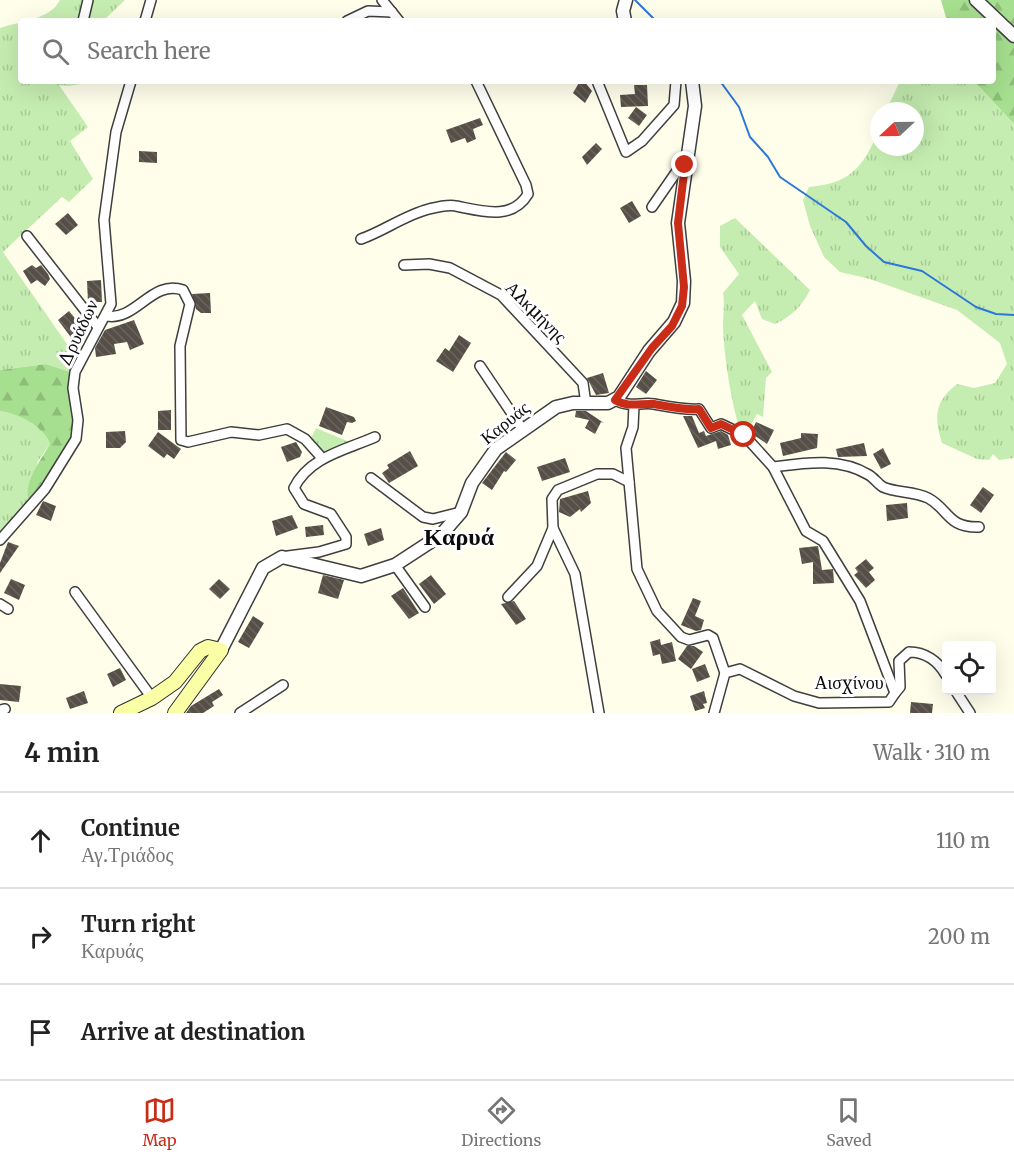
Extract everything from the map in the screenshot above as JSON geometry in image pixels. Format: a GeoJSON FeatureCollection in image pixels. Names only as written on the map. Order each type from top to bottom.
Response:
{"type":"FeatureCollection","features":[{"type":"Feature","properties":{"kind":"main road"},"geometry":{"type":"LineString","coordinates":[[121,713],[152,698],[175,682],[200,651],[208,647],[221,650],[175,713]]}},
{"type":"Feature","properties":{"kind":"street"},"geometry":{"type":"LineString","coordinates":[[84,18],[88,0]]}},
{"type":"Feature","properties":{"kind":"street"},"geometry":{"type":"LineString","coordinates":[[146,18],[151,0]]}},
{"type":"Feature","properties":{"kind":"street"},"geometry":{"type":"LineString","coordinates":[[382,0],[397,18]]}},
{"type":"Feature","properties":{"kind":"street"},"geometry":{"type":"LineString","coordinates":[[624,18],[623,11],[626,0]]}},
{"type":"Feature","properties":{"kind":"street"},"geometry":{"type":"LineString","coordinates":[[976,0],[995,18]]}},
{"type":"Feature","properties":{"kind":"street"},"geometry":{"type":"LineString","coordinates":[[353,18],[368,11],[392,12]]}},
{"type":"Feature","properties":{"kind":"street"},"geometry":{"type":"LineString","coordinates":[[996,19],[1014,36]]}},
{"type":"Feature","properties":{"kind":"street","name":"Δρυάδων"},"geometry":{"type":"LineString","coordinates":[[0,540],[39,498],[73,445],[78,428],[73,388],[75,372],[98,327],[107,316],[112,296],[104,220],[116,132],[130,84]]}},
{"type":"Feature","properties":{"kind":"street"},"geometry":{"type":"LineString","coordinates":[[361,239],[426,210],[448,206],[471,211],[501,212],[522,203],[528,194],[526,185],[477,84]]}},
{"type":"Feature","properties":{"kind":"street"},"geometry":{"type":"LineString","coordinates":[[598,84],[626,152],[642,141],[674,105],[676,84]]}},
{"type":"Feature","properties":{"kind":"street"},"geometry":{"type":"LineString","coordinates":[[693,84],[696,100],[678,223],[684,287],[682,306],[672,326],[652,348],[615,400],[623,404],[634,405],[633,427],[626,448],[637,568],[654,606],[681,638],[689,640],[708,635],[713,638],[725,673],[714,713]]}},
{"type":"Feature","properties":{"kind":"street"},"geometry":{"type":"LineString","coordinates":[[652,207],[686,158]]}},
{"type":"Feature","properties":{"kind":"street"},"geometry":{"type":"LineString","coordinates":[[27,236],[98,327]]}},
{"type":"Feature","properties":{"kind":"street","name":"Αλκμήνης"},"geometry":{"type":"LineString","coordinates":[[404,265],[429,264],[450,268],[501,295],[526,325],[583,383],[586,404]]}},
{"type":"Feature","properties":{"kind":"street"},"geometry":{"type":"LineString","coordinates":[[107,316],[118,316],[162,289],[183,290],[190,304],[180,346],[181,440],[188,442],[237,432],[259,435],[286,429],[305,439],[322,458]]}},
{"type":"Feature","properties":{"kind":"street"},"geometry":{"type":"LineString","coordinates":[[480,366],[523,430]]}},
{"type":"Feature","properties":{"kind":"street","name":"Καρυάς"},"geometry":{"type":"LineString","coordinates":[[282,557],[361,576],[395,565],[441,535],[461,512],[472,483],[496,449],[559,406],[575,402],[586,404],[615,400]]}},
{"type":"Feature","properties":{"kind":"street","name":"Αισχίνου"},"geometry":{"type":"LineString","coordinates":[[634,405],[656,405],[677,410],[699,409],[711,428],[721,424],[744,435],[773,467],[806,531],[823,541],[860,601],[896,693],[889,702],[819,703],[794,696],[740,669],[725,673]]}},
{"type":"Feature","properties":{"kind":"street"},"geometry":{"type":"LineString","coordinates":[[221,650],[263,568],[282,557],[319,552],[346,544],[346,537],[331,514],[304,504],[294,488],[301,474],[322,458],[375,437]]}},
{"type":"Feature","properties":{"kind":"street"},"geometry":{"type":"LineString","coordinates":[[773,467],[824,461],[835,464],[868,474],[884,487],[930,499],[947,517],[967,527],[979,526]]}},
{"type":"Feature","properties":{"kind":"street"},"geometry":{"type":"LineString","coordinates":[[599,713],[575,574],[553,528],[552,499],[558,490],[601,474],[613,474],[629,482]]}},
{"type":"Feature","properties":{"kind":"street"},"geometry":{"type":"LineString","coordinates":[[371,478],[423,517],[433,519],[461,512]]}},
{"type":"Feature","properties":{"kind":"street"},"geometry":{"type":"LineString","coordinates":[[508,597],[537,566],[553,528]]}},
{"type":"Feature","properties":{"kind":"street"},"geometry":{"type":"LineString","coordinates":[[395,565],[425,607]]}},
{"type":"Feature","properties":{"kind":"street"},"geometry":{"type":"LineString","coordinates":[[75,592],[152,698]]}},
{"type":"Feature","properties":{"kind":"street"},"geometry":{"type":"LineString","coordinates":[[896,693],[900,687],[899,661],[909,652],[922,652],[942,667]]}},
{"type":"Feature","properties":{"kind":"street"},"geometry":{"type":"LineString","coordinates":[[240,713],[283,685]]}},
{"type":"Feature","properties":{"kind":"street"},"geometry":{"type":"LineString","coordinates":[[958,695],[970,713]]}},
{"type":"Feature","properties":{"kind":"green space"},"geometry":{"type":"Polygon","coordinates":[[[60,0],[125,0],[106,18],[36,18],[49,12],[60,0]]]}},
{"type":"Feature","properties":{"kind":"green space"},"geometry":{"type":"Polygon","coordinates":[[[941,0],[1014,0],[1014,124],[977,84],[996,84],[996,18],[946,18],[941,0]]]}},
{"type":"Feature","properties":{"kind":"green space"},"geometry":{"type":"Polygon","coordinates":[[[18,23],[18,84],[81,84],[59,85],[88,127],[70,141],[93,179],[69,202],[62,197],[3,252],[78,360],[73,373],[46,364],[0,370],[0,28],[18,23]]]}},
{"type":"Feature","properties":{"kind":"green space"},"geometry":{"type":"Polygon","coordinates":[[[899,84],[977,84],[1014,124],[1014,458],[999,460],[993,454],[989,460],[977,459],[942,443],[937,418],[944,397],[957,384],[974,388],[995,383],[1007,364],[1000,343],[957,310],[870,279],[840,272],[824,257],[810,226],[803,200],[809,187],[836,182],[846,177],[854,171],[870,148],[870,156],[924,156],[924,102],[890,102],[899,84]]]}},
{"type":"Feature","properties":{"kind":"green space"},"geometry":{"type":"Polygon","coordinates":[[[735,218],[810,290],[796,310],[775,324],[762,319],[755,301],[742,315],[772,372],[766,378],[763,417],[757,414],[746,433],[740,430],[734,406],[726,365],[723,326],[723,293],[739,274],[720,247],[720,226],[735,218]]]}},
{"type":"Feature","properties":{"kind":"green space"},"geometry":{"type":"Polygon","coordinates":[[[46,364],[73,373],[77,420],[68,453],[29,501],[28,486],[50,444],[42,432],[30,422],[0,411],[0,370],[46,364]]]}},
{"type":"Feature","properties":{"kind":"green space"},"geometry":{"type":"Polygon","coordinates":[[[0,411],[30,422],[42,432],[50,444],[38,461],[29,501],[0,536],[0,411]]]}},
{"type":"Feature","properties":{"kind":"green space"},"geometry":{"type":"Polygon","coordinates":[[[316,428],[352,443],[326,455],[311,438],[316,428]]]}},
{"type":"Feature","properties":{"kind":"building"},"geometry":{"type":"Polygon","coordinates":[[[578,84],[586,84],[592,91],[585,103],[573,93],[578,84]]]}},
{"type":"Feature","properties":{"kind":"building"},"geometry":{"type":"Polygon","coordinates":[[[634,85],[647,85],[648,106],[621,107],[620,95],[635,94],[634,85]]]}},
{"type":"Feature","properties":{"kind":"building"},"geometry":{"type":"Polygon","coordinates":[[[636,107],[647,115],[639,126],[628,118],[636,107]]]}},
{"type":"Feature","properties":{"kind":"building"},"geometry":{"type":"Polygon","coordinates":[[[480,118],[483,125],[473,129],[476,139],[467,143],[465,138],[451,143],[446,130],[480,118]]]}},
{"type":"Feature","properties":{"kind":"building"},"geometry":{"type":"Polygon","coordinates":[[[596,143],[602,149],[587,165],[582,157],[596,143]]]}},
{"type":"Feature","properties":{"kind":"building"},"geometry":{"type":"Polygon","coordinates":[[[139,151],[157,152],[157,163],[139,162],[139,151]]]}},
{"type":"Feature","properties":{"kind":"building"},"geometry":{"type":"Polygon","coordinates":[[[632,201],[641,216],[629,223],[620,208],[632,201]]]}},
{"type":"Feature","properties":{"kind":"building"},"geometry":{"type":"Polygon","coordinates":[[[68,213],[78,225],[66,235],[55,224],[68,213]]]}},
{"type":"Feature","properties":{"kind":"building"},"geometry":{"type":"Polygon","coordinates":[[[32,265],[36,268],[41,265],[48,274],[50,279],[45,286],[37,280],[31,284],[23,271],[32,265]]]}},
{"type":"Feature","properties":{"kind":"building"},"geometry":{"type":"Polygon","coordinates":[[[101,280],[102,302],[88,302],[87,281],[101,280]]]}},
{"type":"Feature","properties":{"kind":"building"},"geometry":{"type":"Polygon","coordinates":[[[210,293],[211,313],[201,313],[196,309],[192,294],[210,293]]]}},
{"type":"Feature","properties":{"kind":"building"},"geometry":{"type":"Polygon","coordinates":[[[69,311],[85,330],[73,340],[58,320],[69,311]]]}},
{"type":"Feature","properties":{"kind":"building"},"geometry":{"type":"Polygon","coordinates":[[[134,320],[144,344],[130,350],[127,342],[114,344],[116,354],[96,357],[95,348],[105,330],[134,320]]]}},
{"type":"Feature","properties":{"kind":"building"},"geometry":{"type":"Polygon","coordinates":[[[459,335],[471,343],[453,372],[436,361],[445,348],[449,351],[459,335]]]}},
{"type":"Feature","properties":{"kind":"building"},"geometry":{"type":"Polygon","coordinates":[[[646,371],[657,380],[646,394],[636,387],[646,371]]]}},
{"type":"Feature","properties":{"kind":"building"},"geometry":{"type":"Polygon","coordinates":[[[603,373],[609,393],[596,395],[587,378],[603,373]]]}},
{"type":"Feature","properties":{"kind":"building"},"geometry":{"type":"Polygon","coordinates":[[[326,407],[354,417],[356,421],[347,422],[342,435],[319,426],[326,407]]]}},
{"type":"Feature","properties":{"kind":"building"},"geometry":{"type":"Polygon","coordinates":[[[171,410],[171,430],[158,430],[158,411],[171,410]]]}},
{"type":"Feature","properties":{"kind":"building"},"geometry":{"type":"Polygon","coordinates":[[[576,411],[586,411],[604,423],[601,422],[595,434],[585,428],[589,420],[575,417],[576,411]]]}},
{"type":"Feature","properties":{"kind":"building"},"geometry":{"type":"Polygon","coordinates":[[[683,416],[692,416],[699,433],[704,431],[706,436],[721,431],[728,435],[731,445],[718,449],[716,441],[698,448],[683,416]]]}},
{"type":"Feature","properties":{"kind":"building"},"geometry":{"type":"Polygon","coordinates":[[[756,422],[774,430],[767,444],[751,433],[756,422]]]}},
{"type":"Feature","properties":{"kind":"building"},"geometry":{"type":"Polygon","coordinates":[[[125,431],[126,442],[120,448],[106,448],[106,432],[125,431]]]}},
{"type":"Feature","properties":{"kind":"building"},"geometry":{"type":"Polygon","coordinates":[[[158,432],[181,449],[174,459],[167,454],[164,458],[148,446],[158,432]]]}},
{"type":"Feature","properties":{"kind":"building"},"geometry":{"type":"Polygon","coordinates":[[[801,433],[818,434],[817,448],[783,456],[780,443],[801,438],[801,433]]]}},
{"type":"Feature","properties":{"kind":"building"},"geometry":{"type":"Polygon","coordinates":[[[296,442],[302,452],[300,457],[287,462],[281,447],[296,442]]]}},
{"type":"Feature","properties":{"kind":"building"},"geometry":{"type":"Polygon","coordinates":[[[864,443],[867,456],[838,457],[836,449],[864,443]]]}},
{"type":"Feature","properties":{"kind":"building"},"geometry":{"type":"Polygon","coordinates":[[[883,448],[891,464],[881,469],[873,454],[883,448]]]}},
{"type":"Feature","properties":{"kind":"building"},"geometry":{"type":"Polygon","coordinates":[[[410,451],[418,466],[389,483],[382,473],[389,468],[387,465],[410,451]]]}},
{"type":"Feature","properties":{"kind":"building"},"geometry":{"type":"Polygon","coordinates":[[[506,452],[516,460],[506,472],[504,471],[492,490],[482,483],[506,452]]]}},
{"type":"Feature","properties":{"kind":"building"},"geometry":{"type":"Polygon","coordinates":[[[565,458],[570,472],[542,481],[537,467],[565,458]]]}},
{"type":"Feature","properties":{"kind":"building"},"geometry":{"type":"Polygon","coordinates":[[[983,487],[994,495],[981,513],[970,505],[983,487]]]}},
{"type":"Feature","properties":{"kind":"building"},"geometry":{"type":"Polygon","coordinates":[[[588,491],[591,503],[581,512],[580,509],[570,517],[559,512],[560,499],[588,491]]]}},
{"type":"Feature","properties":{"kind":"building"},"geometry":{"type":"Polygon","coordinates":[[[43,501],[56,506],[51,521],[36,515],[43,501]]]}},
{"type":"Feature","properties":{"kind":"building"},"geometry":{"type":"Polygon","coordinates":[[[907,503],[908,518],[887,521],[886,505],[907,503]]]}},
{"type":"Feature","properties":{"kind":"building"},"geometry":{"type":"Polygon","coordinates":[[[292,515],[298,528],[276,536],[272,521],[292,515]]]}},
{"type":"Feature","properties":{"kind":"building"},"geometry":{"type":"Polygon","coordinates":[[[323,525],[324,535],[306,537],[305,527],[323,525]]]}},
{"type":"Feature","properties":{"kind":"building"},"geometry":{"type":"Polygon","coordinates":[[[381,528],[384,540],[368,546],[364,534],[381,528]]]}},
{"type":"Feature","properties":{"kind":"building"},"geometry":{"type":"Polygon","coordinates":[[[8,542],[19,546],[0,573],[0,563],[8,542]]]}},
{"type":"Feature","properties":{"kind":"building"},"geometry":{"type":"Polygon","coordinates":[[[818,546],[822,570],[833,569],[834,583],[813,584],[813,562],[802,564],[799,548],[818,546]]]}},
{"type":"Feature","properties":{"kind":"building"},"geometry":{"type":"Polygon","coordinates":[[[866,559],[874,568],[869,572],[875,580],[866,588],[854,575],[858,572],[855,568],[866,559]]]}},
{"type":"Feature","properties":{"kind":"building"},"geometry":{"type":"Polygon","coordinates":[[[323,575],[344,580],[338,599],[318,593],[323,575]]]}},
{"type":"Feature","properties":{"kind":"building"},"geometry":{"type":"Polygon","coordinates":[[[431,575],[446,594],[434,604],[419,584],[431,575]]]}},
{"type":"Feature","properties":{"kind":"building"},"geometry":{"type":"Polygon","coordinates":[[[11,579],[25,585],[19,600],[4,593],[11,579]]]}},
{"type":"Feature","properties":{"kind":"building"},"geometry":{"type":"Polygon","coordinates":[[[219,579],[230,589],[220,599],[209,589],[219,579]]]}},
{"type":"Feature","properties":{"kind":"building"},"geometry":{"type":"Polygon","coordinates":[[[403,588],[419,613],[409,619],[391,596],[403,588]]]}},
{"type":"Feature","properties":{"kind":"building"},"geometry":{"type":"Polygon","coordinates":[[[693,598],[701,601],[695,616],[704,620],[701,630],[696,631],[681,625],[693,598]]]}},
{"type":"Feature","properties":{"kind":"building"},"geometry":{"type":"Polygon","coordinates":[[[514,601],[526,619],[516,625],[501,604],[514,601]]]}},
{"type":"Feature","properties":{"kind":"building"},"geometry":{"type":"Polygon","coordinates":[[[253,616],[264,623],[249,648],[238,642],[253,616]]]}},
{"type":"Feature","properties":{"kind":"building"},"geometry":{"type":"Polygon","coordinates":[[[660,639],[661,645],[672,642],[676,661],[662,664],[660,654],[653,656],[650,642],[660,639]]]}},
{"type":"Feature","properties":{"kind":"building"},"geometry":{"type":"Polygon","coordinates":[[[687,646],[694,646],[703,652],[691,669],[678,659],[687,646]]]}},
{"type":"Feature","properties":{"kind":"building"},"geometry":{"type":"Polygon","coordinates":[[[705,664],[710,677],[697,682],[692,669],[705,664]]]}},
{"type":"Feature","properties":{"kind":"building"},"geometry":{"type":"Polygon","coordinates":[[[120,668],[126,680],[113,687],[107,674],[120,668]]]}},
{"type":"Feature","properties":{"kind":"building"},"geometry":{"type":"Polygon","coordinates":[[[0,684],[21,686],[19,702],[0,700],[0,684]]]}},
{"type":"Feature","properties":{"kind":"building"},"geometry":{"type":"Polygon","coordinates":[[[219,689],[223,695],[212,702],[214,706],[203,713],[186,713],[191,706],[219,689]]]}},
{"type":"Feature","properties":{"kind":"building"},"geometry":{"type":"Polygon","coordinates":[[[84,691],[88,703],[70,709],[66,698],[84,691]]]}},
{"type":"Feature","properties":{"kind":"building"},"geometry":{"type":"Polygon","coordinates":[[[704,691],[707,703],[703,704],[705,708],[695,711],[690,696],[704,691]]]}},
{"type":"Feature","properties":{"kind":"building"},"geometry":{"type":"Polygon","coordinates":[[[911,702],[933,704],[932,713],[910,713],[911,702]]]}},
{"type":"Feature","properties":{"kind":"waterway"},"geometry":{"type":"LineString","coordinates":[[635,0],[653,18]]}},
{"type":"Feature","properties":{"kind":"waterway"},"geometry":{"type":"LineString","coordinates":[[722,84],[739,107],[750,137],[768,157],[780,177],[846,222],[866,246],[884,262],[922,271],[976,307],[996,314],[1014,315]]}},
{"type":"Feature","properties":{"kind":"district","name":"Καρυά"},"geometry":{"type":"Point","coordinates":[459,537]}},
{"type":"Feature","properties":{"kind":"route"},"geometry":{"type":"LineString","coordinates":[[685,165],[678,223],[683,266],[684,299],[682,306],[672,326],[652,348],[615,400],[627,405],[651,404],[677,410],[699,409],[711,428],[721,424],[744,435]]}}]}
